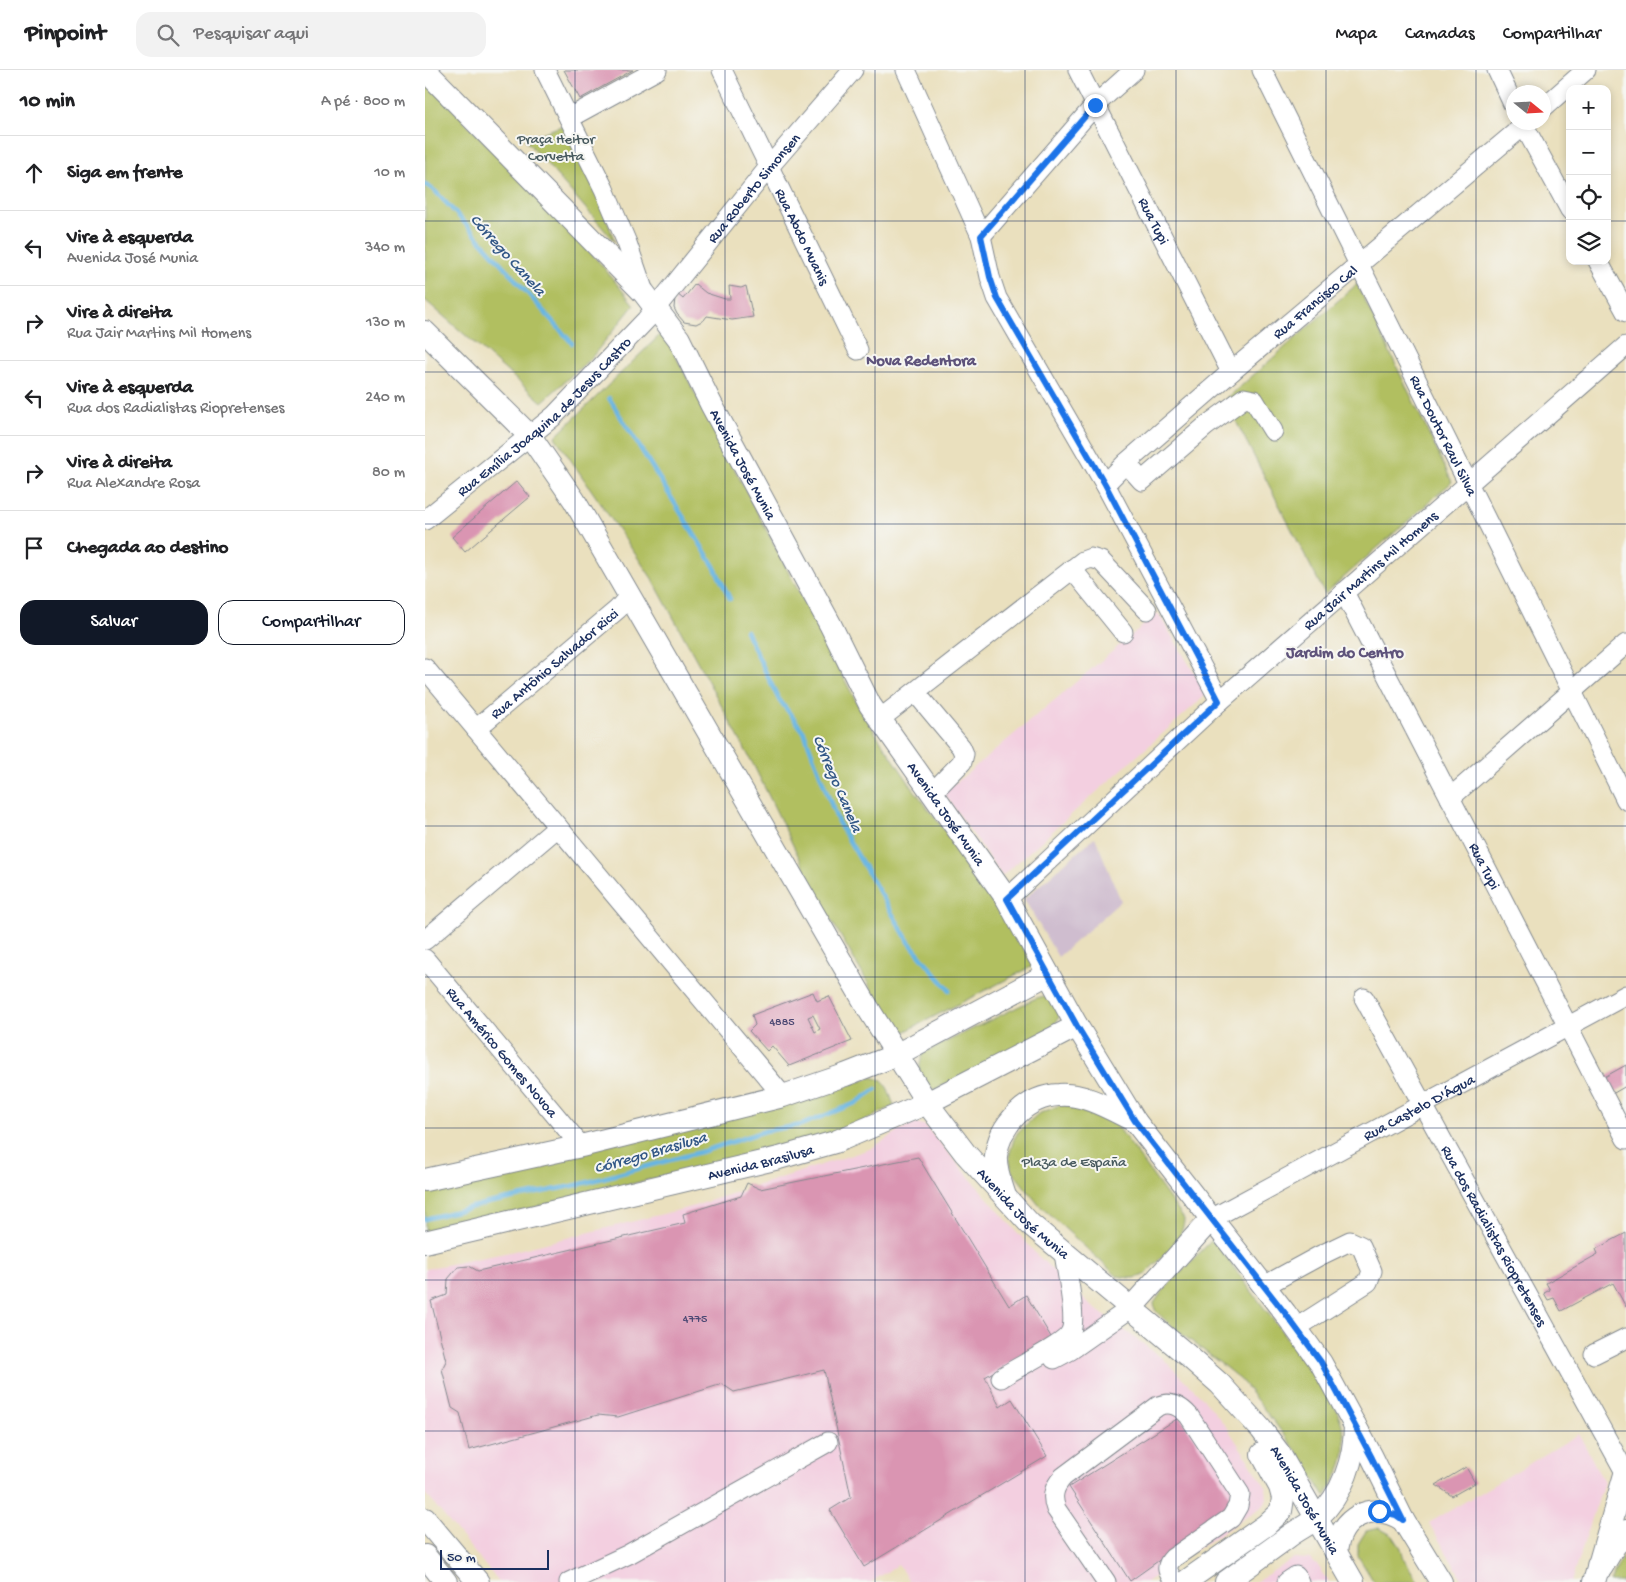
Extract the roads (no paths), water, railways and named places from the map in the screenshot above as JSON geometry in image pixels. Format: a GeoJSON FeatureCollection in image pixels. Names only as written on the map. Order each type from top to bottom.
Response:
{"type":"FeatureCollection","features":[{"type":"Feature","properties":{"kind":"highway"},"geometry":{"type":"LineString","coordinates":[[1597,1574],[1614,1543],[1626,1533]]}},
{"type":"Feature","properties":{"kind":"main road","name":"Avenida José Munia"},"geometry":{"type":"LineString","coordinates":[[425,70],[650,300],[679,339],[711,404],[830,624],[870,705],[1007,899],[1077,1026],[1135,1121],[1321,1362],[1403,1520],[1441,1582]]}},
{"type":"Feature","properties":{"kind":"main road","name":"Avenida José Munia"},"geometry":{"type":"LineString","coordinates":[[425,332],[530,436],[574,500],[896,1055],[927,1103],[965,1153],[1030,1224],[1220,1384],[1261,1429],[1279,1453],[1353,1582]]}},
{"type":"Feature","properties":{"kind":"main road"},"geometry":{"type":"LineString","coordinates":[[425,1180],[581,1146],[783,1096],[896,1055],[1048,974]]}},
{"type":"Feature","properties":{"kind":"main road","name":"Avenida Brasilusa"},"geometry":{"type":"LineString","coordinates":[[425,1242],[779,1158],[835,1142],[927,1103],[1077,1026]]}},
{"type":"Feature","properties":{"kind":"main road"},"geometry":{"type":"LineString","coordinates":[[1007,1200],[996,1164],[997,1148],[1005,1129],[1021,1109],[1043,1098],[1059,1095],[1071,1096],[1100,1104],[1135,1121]]}},
{"type":"Feature","properties":{"kind":"main road"},"geometry":{"type":"LineString","coordinates":[[1187,1246],[1191,1228],[1193,1196]]}},
{"type":"Feature","properties":{"kind":"main road"},"geometry":{"type":"LineString","coordinates":[[1131,1308],[1211,1220]]}},
{"type":"Feature","properties":{"kind":"main road"},"geometry":{"type":"LineString","coordinates":[[1185,1582],[1266,1525],[1281,1511],[1283,1498],[1280,1487],[1234,1400]]}},
{"type":"Feature","properties":{"kind":"main road"},"geometry":{"type":"LineString","coordinates":[[1226,1582],[1294,1532],[1317,1518],[1333,1498],[1346,1476],[1353,1451],[1355,1425]]}},
{"type":"Feature","properties":{"kind":"main road"},"geometry":{"type":"LineString","coordinates":[[1597,1574],[1626,1472]]}},
{"type":"Feature","properties":{"kind":"main road"},"geometry":{"type":"LineString","coordinates":[[1336,1553],[1339,1537],[1355,1517],[1371,1511],[1379,1511],[1396,1515],[1403,1520]]}},
{"type":"Feature","properties":{"kind":"main road"},"geometry":{"type":"LineString","coordinates":[[425,1518],[478,1582]]}},
{"type":"Feature","properties":{"kind":"main road"},"geometry":{"type":"LineString","coordinates":[[426,1559],[447,1582]]}},
{"type":"Feature","properties":{"kind":"street"},"geometry":{"type":"LineString","coordinates":[[545,70],[604,189],[650,300]]}},
{"type":"Feature","properties":{"kind":"street"},"geometry":{"type":"LineString","coordinates":[[569,118],[657,70]]}},
{"type":"Feature","properties":{"kind":"street","name":"Rua Abdo Muanis"},"geometry":{"type":"LineString","coordinates":[[722,70],[858,350]]}},
{"type":"Feature","properties":{"kind":"street","name":"Rua Roberto Simonsen"},"geometry":{"type":"LineString","coordinates":[[650,300],[853,70]]}},
{"type":"Feature","properties":{"kind":"street"},"geometry":{"type":"LineString","coordinates":[[907,70],[981,236],[990,277],[997,298],[1105,484],[1219,701]]}},
{"type":"Feature","properties":{"kind":"street","name":"Rua Tupi"},"geometry":{"type":"LineString","coordinates":[[1078,70],[1231,372]]}},
{"type":"Feature","properties":{"kind":"street"},"geometry":{"type":"LineString","coordinates":[[981,236],[1095,105],[1134,70]]}},
{"type":"Feature","properties":{"kind":"street","name":"Rua Doutor Raul Silva"},"geometry":{"type":"LineString","coordinates":[[1262,70],[1626,800]]}},
{"type":"Feature","properties":{"kind":"street"},"geometry":{"type":"LineString","coordinates":[[1497,70],[1506,89]]}},
{"type":"Feature","properties":{"kind":"street"},"geometry":{"type":"LineString","coordinates":[[1551,101],[1586,70]]}},
{"type":"Feature","properties":{"kind":"street","name":"Rua Francisco Cal"},"geometry":{"type":"LineString","coordinates":[[1105,484],[1126,463],[1231,372],[1518,130]]}},
{"type":"Feature","properties":{"kind":"street"},"geometry":{"type":"LineString","coordinates":[[1528,130],[1566,202]]}},
{"type":"Feature","properties":{"kind":"street"},"geometry":{"type":"LineString","coordinates":[[1600,265],[1626,312]]}},
{"type":"Feature","properties":{"kind":"street","name":"Rua Emília Joaquina de Jesus Castro"},"geometry":{"type":"LineString","coordinates":[[425,520],[554,416],[646,320],[650,300]]}},
{"type":"Feature","properties":{"kind":"street","name":"Rua Jair Martins Mil Homens"},"geometry":{"type":"LineString","coordinates":[[1007,899],[1219,701],[1626,346]]}},
{"type":"Feature","properties":{"kind":"street"},"geometry":{"type":"LineString","coordinates":[[1126,463],[1142,481],[1206,426],[1244,398],[1254,400],[1273,431]]}},
{"type":"Feature","properties":{"kind":"street"},"geometry":{"type":"LineString","coordinates":[[880,720],[1083,561],[1091,558],[1101,561],[1147,610]]}},
{"type":"Feature","properties":{"kind":"street"},"geometry":{"type":"LineString","coordinates":[[1072,569],[1123,632]]}},
{"type":"Feature","properties":{"kind":"street","name":"Rua Tupi"},"geometry":{"type":"LineString","coordinates":[[1343,592],[1626,1140]]}},
{"type":"Feature","properties":{"kind":"street","name":"Rua Antônio Salvador Ricci"},"geometry":{"type":"LineString","coordinates":[[476,730],[618,609],[630,595]]}},
{"type":"Feature","properties":{"kind":"street"},"geometry":{"type":"LineString","coordinates":[[1450,798],[1626,644]]}},
{"type":"Feature","properties":{"kind":"street"},"geometry":{"type":"LineString","coordinates":[[425,668],[783,1096]]}},
{"type":"Feature","properties":{"kind":"street"},"geometry":{"type":"LineString","coordinates":[[915,692],[961,746],[964,754],[962,762],[933,792]]}},
{"type":"Feature","properties":{"kind":"street"},"geometry":{"type":"LineString","coordinates":[[425,940],[558,827]]}},
{"type":"Feature","properties":{"kind":"street","name":"Rua Américo Gomes Novoa"},"geometry":{"type":"LineString","coordinates":[[425,959],[581,1146]]}},
{"type":"Feature","properties":{"kind":"street","name":"Rua Castelo D'Água"},"geometry":{"type":"LineString","coordinates":[[1211,1220],[1626,994]]}},
{"type":"Feature","properties":{"kind":"street","name":"Rua dos Radialistas Riopretenses"},"geometry":{"type":"LineString","coordinates":[[1364,998],[1626,1472]]}},
{"type":"Feature","properties":{"kind":"street"},"geometry":{"type":"LineString","coordinates":[[1264,1286],[1350,1241],[1361,1246],[1372,1271],[1367,1282],[1296,1328]]}},
{"type":"Feature","properties":{"kind":"street"},"geometry":{"type":"LineString","coordinates":[[1063,1253],[1072,1307],[1072,1330],[1060,1344],[1021,1365],[1004,1382],[1071,1350],[1131,1308]]}},
{"type":"Feature","properties":{"kind":"street"},"geometry":{"type":"LineString","coordinates":[[1596,1353],[1626,1338]]}},
{"type":"Feature","properties":{"kind":"street"},"geometry":{"type":"LineString","coordinates":[[1106,1582],[1056,1509],[1053,1502],[1055,1488],[1063,1477],[1158,1406],[1170,1404],[1183,1410],[1189,1416],[1240,1494],[1238,1506],[1231,1518],[1169,1562],[1168,1573],[1175,1582]]}},
{"type":"Feature","properties":{"kind":"street"},"geometry":{"type":"LineString","coordinates":[[569,1582],[629,1554],[828,1442]]}},
{"type":"Feature","properties":{"kind":"street"},"geometry":{"type":"LineString","coordinates":[[1287,1582],[1295,1576],[1299,1582]]}},
{"type":"Feature","properties":{"kind":"waterway","name":"Córrego Canela"},"geometry":{"type":"LineString","coordinates":[[425,184],[435,191],[464,222],[572,343]]}},
{"type":"Feature","properties":{"kind":"waterway","name":"Córrego Canela"},"geometry":{"type":"LineString","coordinates":[[609,398],[714,566],[730,599]]}},
{"type":"Feature","properties":{"kind":"waterway","name":"Córrego Canela"},"geometry":{"type":"LineString","coordinates":[[746,631],[778,698],[804,732],[838,822],[909,942],[949,990]]}},
{"type":"Feature","properties":{"kind":"waterway","name":"Córrego Brasilusa"},"geometry":{"type":"LineString","coordinates":[[425,1219],[488,1203],[577,1185],[704,1151],[765,1131],[801,1125],[856,1103],[876,1089]]}},
{"type":"Feature","properties":{"kind":"district","name":"Nova Redentora"},"geometry":{"type":"Point","coordinates":[921,359]}},
{"type":"Feature","properties":{"kind":"district","name":"Jardim do Centro"},"geometry":{"type":"Point","coordinates":[1345,651]}},
{"type":"Feature","properties":{"kind":"park label","name":"Praça Heitor Corvetta"},"geometry":{"type":"Point","coordinates":[556,146]}},
{"type":"Feature","properties":{"kind":"park label","name":"Plaza de España"},"geometry":{"type":"Point","coordinates":[1074,1161]}}]}
